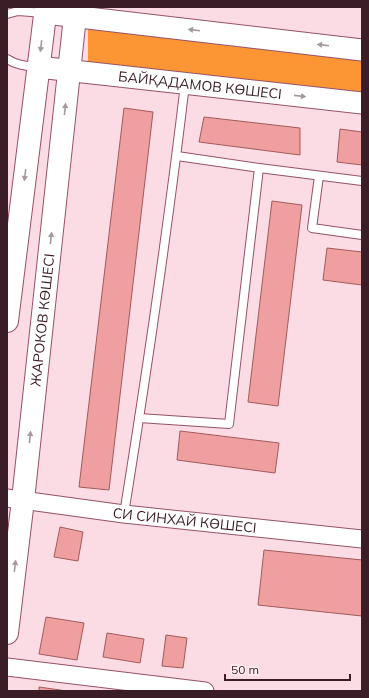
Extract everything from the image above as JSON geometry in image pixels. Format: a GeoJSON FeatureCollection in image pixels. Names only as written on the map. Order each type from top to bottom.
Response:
{"type":"FeatureCollection","features":[{"type":"Feature","properties":{"kind":"main road"},"geometry":{"type":"LineString","coordinates":[[7,321],[45,10]]}},
{"type":"Feature","properties":{"kind":"main road","name":"ЖАРОКОВ КӨШЕСІ"},"geometry":{"type":"LineString","coordinates":[[7,633],[15,499],[76,11]]}},
{"type":"Feature","properties":{"kind":"street"},"geometry":{"type":"LineString","coordinates":[[45,10],[76,11],[362,50]]}},
{"type":"Feature","properties":{"kind":"street","name":"БАЙҚАДАМОВ КӨШЕСІ"},"geometry":{"type":"LineString","coordinates":[[38,67],[362,103]]}},
{"type":"Feature","properties":{"kind":"street","name":"СИ СИНХАЙ КӨШЕСІ"},"geometry":{"type":"LineString","coordinates":[[15,499],[124,514],[362,539]]}},
{"type":"Feature","properties":{"kind":"street"},"geometry":{"type":"LineString","coordinates":[[7,667],[205,691]]}},
{"type":"Feature","properties":{"kind":"lane"},"geometry":{"type":"LineString","coordinates":[[7,14],[22,11],[45,10]]}},
{"type":"Feature","properties":{"kind":"lane"},"geometry":{"type":"LineString","coordinates":[[7,59],[13,63],[23,66],[38,67]]}},
{"type":"Feature","properties":{"kind":"lane"},"geometry":{"type":"LineString","coordinates":[[124,514],[177,156],[185,84]]}},
{"type":"Feature","properties":{"kind":"lane"},"geometry":{"type":"LineString","coordinates":[[177,156],[362,181]]}},
{"type":"Feature","properties":{"kind":"lane"},"geometry":{"type":"LineString","coordinates":[[139,418],[229,424],[259,168]]}},
{"type":"Feature","properties":{"kind":"lane"},"geometry":{"type":"LineString","coordinates":[[319,176],[312,228],[362,235]]}},
{"type":"Feature","properties":{"kind":"shaded area"},"geometry":{"type":"Polygon","coordinates":[[[88,21],[362,55],[362,92],[88,62],[88,21]]]}},
{"type":"Feature","properties":{"kind":"building"},"geometry":{"type":"Polygon","coordinates":[[[124,108],[153,112],[109,490],[79,487],[124,108]]]}},
{"type":"Feature","properties":{"kind":"building"},"geometry":{"type":"Polygon","coordinates":[[[204,117],[300,128],[300,155],[199,142],[204,117]]]}},
{"type":"Feature","properties":{"kind":"building"},"geometry":{"type":"Polygon","coordinates":[[[340,129],[362,132],[362,165],[337,162],[340,129]]]}},
{"type":"Feature","properties":{"kind":"building"},"geometry":{"type":"Polygon","coordinates":[[[272,201],[302,205],[278,406],[248,402],[272,201]]]}},
{"type":"Feature","properties":{"kind":"building"},"geometry":{"type":"Polygon","coordinates":[[[327,248],[362,252],[362,285],[323,280],[327,248]]]}},
{"type":"Feature","properties":{"kind":"building"},"geometry":{"type":"Polygon","coordinates":[[[180,431],[279,443],[275,473],[177,460],[180,431]]]}},
{"type":"Feature","properties":{"kind":"building"},"geometry":{"type":"Polygon","coordinates":[[[60,527],[83,532],[78,561],[54,557],[60,527]]]}},
{"type":"Feature","properties":{"kind":"building"},"geometry":{"type":"Polygon","coordinates":[[[264,550],[362,560],[362,616],[258,605],[264,550]]]}},
{"type":"Feature","properties":{"kind":"building"},"geometry":{"type":"Polygon","coordinates":[[[46,617],[84,623],[77,660],[39,654],[46,617]]]}},
{"type":"Feature","properties":{"kind":"building"},"geometry":{"type":"Polygon","coordinates":[[[107,633],[144,639],[140,663],[103,657],[107,633]]]}},
{"type":"Feature","properties":{"kind":"building"},"geometry":{"type":"Polygon","coordinates":[[[166,635],[187,638],[183,668],[162,666],[166,635]]]}},
{"type":"Feature","properties":{"kind":"building"},"geometry":{"type":"Polygon","coordinates":[[[39,687],[67,691],[39,691],[39,687]]]}}]}
